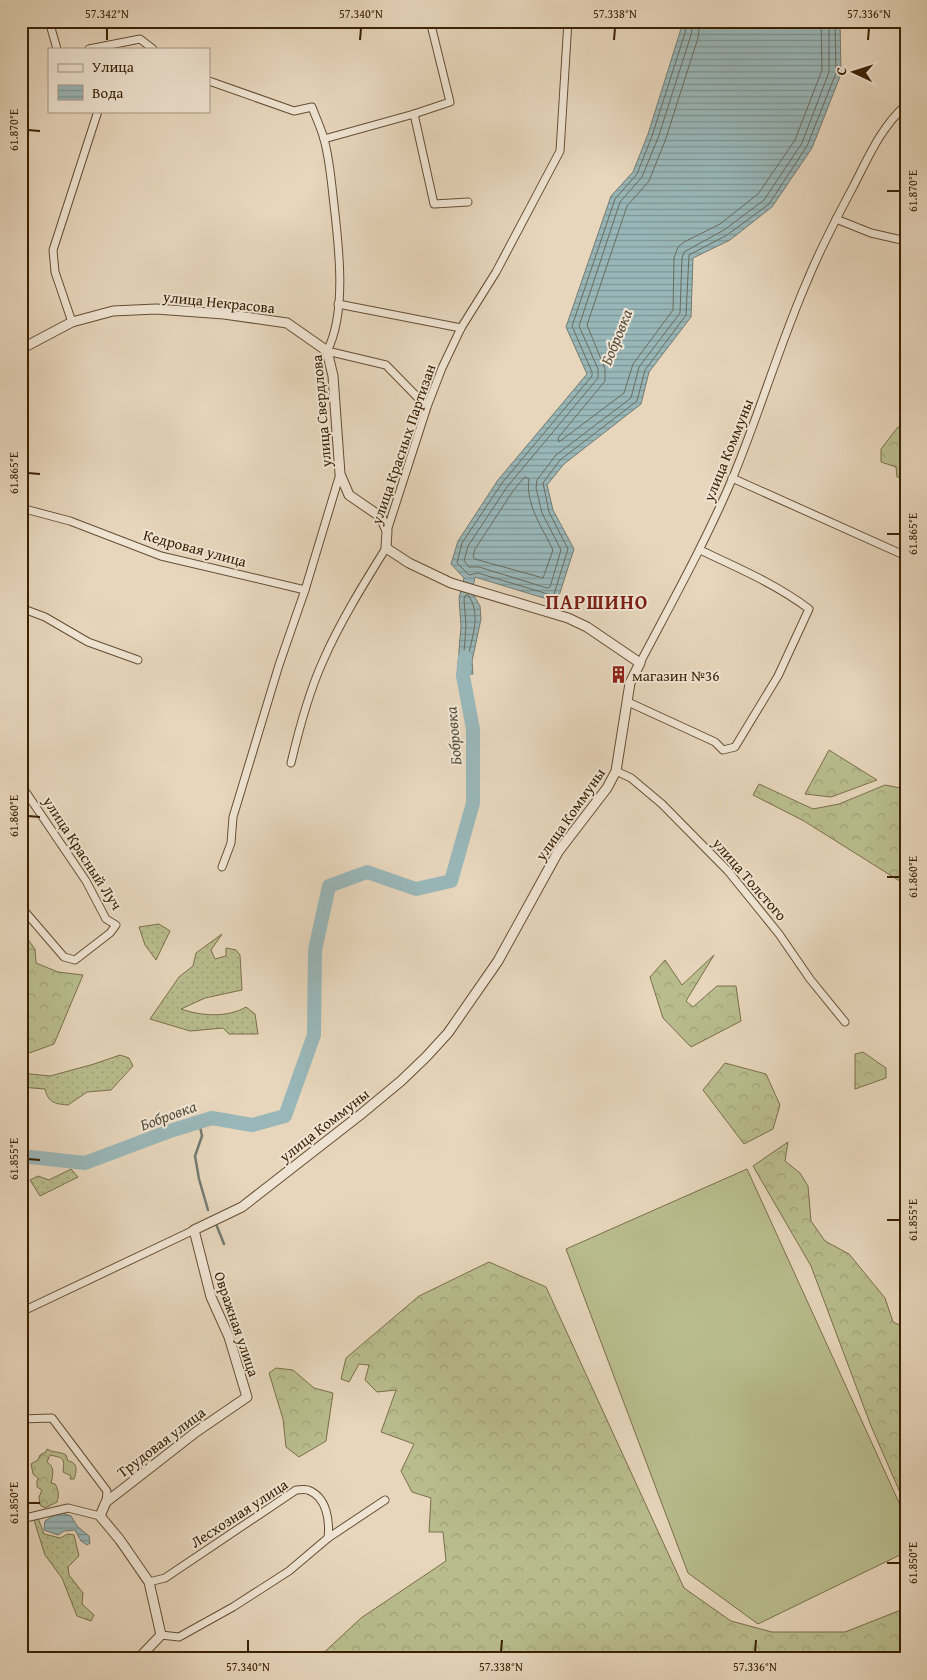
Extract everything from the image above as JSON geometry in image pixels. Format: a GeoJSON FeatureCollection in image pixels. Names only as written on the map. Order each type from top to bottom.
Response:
{"type":"FeatureCollection","features":[{"type":"Feature","properties":{"kind":"street"},"geometry":{"type":"LineString","coordinates":[[49,21],[58,48]]}},
{"type":"Feature","properties":{"kind":"street"},"geometry":{"type":"LineString","coordinates":[[324,139],[450,102],[430,21]]}},
{"type":"Feature","properties":{"kind":"street","name":"улица Красных Партизан"},"geometry":{"type":"LineString","coordinates":[[291,763],[299,730],[322,662],[358,593],[386,548],[387,531],[427,407],[442,368],[461,328],[496,272],[560,151],[568,21]]}},
{"type":"Feature","properties":{"kind":"street"},"geometry":{"type":"LineString","coordinates":[[94,48],[140,39],[151,48]]}},
{"type":"Feature","properties":{"kind":"street","name":"улица Свердлова"},"geometry":{"type":"LineString","coordinates":[[210,81],[294,111],[312,107],[324,139],[335,218],[339,264],[338,304],[332,340],[327,351],[333,376],[340,474],[306,590],[279,665],[233,816],[231,842],[222,867]]}},
{"type":"Feature","properties":{"kind":"street","name":"улица Коммуны"},"geometry":{"type":"LineString","coordinates":[[21,1312],[242,1207],[360,1115],[426,1057],[448,1033],[498,962],[558,852],[607,788],[616,771],[630,682],[700,550],[732,478],[808,278],[879,136],[906,105]]}},
{"type":"Feature","properties":{"kind":"street"},"geometry":{"type":"LineString","coordinates":[[72,322],[55,272],[53,250],[98,112]]}},
{"type":"Feature","properties":{"kind":"street"},"geometry":{"type":"LineString","coordinates":[[414,114],[434,204],[468,202]]}},
{"type":"Feature","properties":{"kind":"street"},"geometry":{"type":"LineString","coordinates":[[836,220],[871,233],[906,241]]}},
{"type":"Feature","properties":{"kind":"street"},"geometry":{"type":"LineString","coordinates":[[338,304],[461,328]]}},
{"type":"Feature","properties":{"kind":"street","name":"улица Некрасова"},"geometry":{"type":"LineString","coordinates":[[21,349],[72,322],[113,312],[156,309],[224,314],[287,323],[327,351],[386,365],[427,407]]}},
{"type":"Feature","properties":{"kind":"street"},"geometry":{"type":"LineString","coordinates":[[340,474],[349,495],[381,517],[387,531]]}},
{"type":"Feature","properties":{"kind":"street"},"geometry":{"type":"LineString","coordinates":[[732,478],[906,556]]}},
{"type":"Feature","properties":{"kind":"street","name":"Кедровая улица"},"geometry":{"type":"LineString","coordinates":[[21,508],[70,521],[161,556],[306,590]]}},
{"type":"Feature","properties":{"kind":"street"},"geometry":{"type":"LineString","coordinates":[[386,548],[409,563],[451,583],[568,618],[587,628],[640,663]]}},
{"type":"Feature","properties":{"kind":"street"},"geometry":{"type":"LineString","coordinates":[[628,702],[715,742],[723,750],[735,747],[782,668],[809,609],[793,596],[770,583],[700,550]]}},
{"type":"Feature","properties":{"kind":"street"},"geometry":{"type":"LineString","coordinates":[[21,608],[45,617],[88,642],[138,660]]}},
{"type":"Feature","properties":{"kind":"street","name":"улица Толстого"},"geometry":{"type":"LineString","coordinates":[[616,771],[631,778],[662,804],[728,871],[779,934],[810,979],[845,1022]]}},
{"type":"Feature","properties":{"kind":"street","name":"улица Красный Луч"},"geometry":{"type":"LineString","coordinates":[[21,785],[86,881],[106,918],[116,924],[110,933],[75,960],[64,957],[21,907]]}},
{"type":"Feature","properties":{"kind":"street","name":"Овражная улица"},"geometry":{"type":"LineString","coordinates":[[194,1230],[211,1297],[229,1337],[247,1397]]}},
{"type":"Feature","properties":{"kind":"street","name":"Трудовая улица"},"geometry":{"type":"LineString","coordinates":[[100,1516],[106,1502],[196,1432],[247,1397]]}},
{"type":"Feature","properties":{"kind":"street"},"geometry":{"type":"LineString","coordinates":[[21,1419],[52,1418],[107,1491],[106,1502]]}},
{"type":"Feature","properties":{"kind":"street","name":"Лесхозная улица"},"geometry":{"type":"LineString","coordinates":[[149,1582],[166,1578],[296,1490],[308,1490],[322,1500],[330,1525],[328,1538]]}},
{"type":"Feature","properties":{"kind":"street"},"geometry":{"type":"LineString","coordinates":[[161,1635],[179,1637],[233,1606],[289,1571],[328,1538],[385,1500]]}},
{"type":"Feature","properties":{"kind":"street"},"geometry":{"type":"LineString","coordinates":[[21,1519],[68,1508],[100,1516],[120,1540],[149,1582],[161,1635]]}},
{"type":"Feature","properties":{"kind":"street"},"geometry":{"type":"LineString","coordinates":[[138,1659],[161,1635]]}},
{"type":"Feature","properties":{"kind":"green space"},"geometry":{"type":"Polygon","coordinates":[[[898,427],[906,428],[906,478],[897,477],[896,467],[881,462],[881,449],[898,427]]]}},
{"type":"Feature","properties":{"kind":"green space"},"geometry":{"type":"Polygon","coordinates":[[[829,750],[877,780],[831,797],[805,794],[829,750]]]}},
{"type":"Feature","properties":{"kind":"green space"},"geometry":{"type":"Polygon","coordinates":[[[759,784],[813,809],[839,804],[885,785],[906,789],[906,885],[804,821],[753,795],[759,784]]]}},
{"type":"Feature","properties":{"kind":"green space"},"geometry":{"type":"Polygon","coordinates":[[[159,924],[170,931],[156,960],[145,945],[139,927],[159,924]]]}},
{"type":"Feature","properties":{"kind":"green space"},"geometry":{"type":"Polygon","coordinates":[[[21,930],[35,949],[36,963],[58,972],[83,975],[54,1044],[21,1056],[21,930]]]}},
{"type":"Feature","properties":{"kind":"green space"},"geometry":{"type":"Polygon","coordinates":[[[222,934],[211,950],[215,959],[226,956],[226,948],[236,950],[240,955],[242,990],[205,998],[181,1009],[214,1015],[239,1011],[246,1007],[255,1014],[258,1034],[229,1034],[223,1028],[190,1031],[150,1019],[179,977],[193,966],[196,953],[222,934]]]}},
{"type":"Feature","properties":{"kind":"green space"},"geometry":{"type":"Polygon","coordinates":[[[714,955],[686,1001],[693,1007],[717,986],[736,986],[741,1021],[691,1047],[663,1018],[650,977],[665,960],[682,985],[714,955]]]}},
{"type":"Feature","properties":{"kind":"green space"},"geometry":{"type":"Polygon","coordinates":[[[863,1052],[886,1068],[886,1078],[855,1089],[855,1054],[863,1052]]]}},
{"type":"Feature","properties":{"kind":"green space"},"geometry":{"type":"Polygon","coordinates":[[[120,1055],[129,1058],[133,1066],[111,1090],[87,1092],[68,1105],[50,1100],[45,1089],[21,1087],[21,1073],[50,1076],[120,1055]]]}},
{"type":"Feature","properties":{"kind":"green space"},"geometry":{"type":"Polygon","coordinates":[[[725,1063],[766,1074],[780,1105],[773,1129],[744,1144],[703,1090],[725,1063]]]}},
{"type":"Feature","properties":{"kind":"green space"},"geometry":{"type":"Polygon","coordinates":[[[788,1142],[785,1161],[800,1173],[808,1186],[811,1221],[825,1241],[849,1254],[885,1298],[893,1322],[906,1328],[906,1506],[871,1426],[811,1266],[753,1166],[788,1142]]]}},
{"type":"Feature","properties":{"kind":"green space"},"geometry":{"type":"Polygon","coordinates":[[[71,1169],[78,1177],[40,1196],[30,1180],[38,1176],[49,1180],[71,1169]]]}},
{"type":"Feature","properties":{"kind":"green space"},"geometry":{"type":"Polygon","coordinates":[[[747,1169],[906,1518],[906,1552],[758,1624],[688,1573],[566,1249],[747,1169]]]}},
{"type":"Feature","properties":{"kind":"green space"},"geometry":{"type":"Polygon","coordinates":[[[489,1262],[546,1287],[684,1588],[731,1621],[772,1632],[845,1632],[906,1608],[906,1659],[317,1659],[361,1618],[446,1561],[443,1532],[429,1532],[431,1498],[412,1492],[401,1471],[414,1444],[381,1432],[396,1390],[377,1392],[365,1380],[369,1365],[359,1364],[349,1382],[341,1379],[346,1358],[419,1296],[489,1262]]]}},
{"type":"Feature","properties":{"kind":"green space"},"geometry":{"type":"Polygon","coordinates":[[[276,1368],[293,1370],[314,1388],[333,1393],[326,1441],[299,1457],[286,1447],[283,1419],[269,1373],[276,1368]]]}},
{"type":"Feature","properties":{"kind":"green space"},"geometry":{"type":"Polygon","coordinates":[[[47,1449],[66,1455],[68,1461],[74,1463],[76,1470],[74,1479],[70,1479],[71,1476],[63,1472],[64,1463],[62,1459],[50,1455],[47,1462],[50,1464],[53,1474],[51,1483],[55,1484],[58,1490],[58,1497],[57,1502],[45,1508],[40,1505],[39,1497],[42,1490],[37,1487],[37,1480],[39,1479],[33,1474],[31,1464],[38,1460],[40,1455],[46,1452],[47,1449]]]}},
{"type":"Feature","properties":{"kind":"green space"},"geometry":{"type":"Polygon","coordinates":[[[33,1517],[38,1518],[44,1534],[60,1538],[68,1534],[74,1535],[79,1556],[68,1567],[69,1575],[83,1593],[82,1604],[94,1615],[91,1621],[77,1616],[62,1578],[45,1555],[33,1517]]]}},
{"type":"Feature","properties":{"kind":"water"},"geometry":{"type":"Polygon","coordinates":[[[682,21],[840,21],[841,74],[812,148],[772,207],[730,240],[693,258],[691,317],[649,372],[641,404],[564,464],[547,485],[553,510],[574,549],[557,602],[475,577],[472,592],[480,606],[481,619],[472,661],[473,674],[457,675],[461,626],[459,598],[464,578],[451,564],[458,541],[498,480],[587,374],[566,327],[611,196],[633,172],[648,134],[682,21]]]}},
{"type":"Feature","properties":{"kind":"water"},"geometry":{"type":"Polygon","coordinates":[[[59,1512],[71,1516],[77,1526],[89,1536],[90,1543],[87,1545],[81,1541],[75,1530],[64,1531],[58,1535],[44,1530],[45,1521],[59,1512]]]}},
{"type":"Feature","properties":{"kind":"waterway","name":"Бобровка"},"geometry":{"type":"LineString","coordinates":[[21,1156],[85,1163],[170,1131],[212,1118],[252,1125],[285,1116],[314,1035],[315,950],[329,886],[367,872],[416,889],[451,881],[473,803],[473,729],[463,676],[465,657]]}},
{"type":"Feature","properties":{"kind":"waterway"},"geometry":{"type":"LineString","coordinates":[[199,1122],[202,1136],[195,1156],[208,1210]]}},
{"type":"Feature","properties":{"kind":"waterway"},"geometry":{"type":"LineString","coordinates":[[216,1224],[224,1244]]}},
{"type":"Feature","properties":{"kind":"place","name":"магазин №36"},"geometry":{"type":"Point","coordinates":[618,675]}},
{"type":"Feature","properties":{"kind":"district","name":"ПАРШИНО"},"geometry":{"type":"Point","coordinates":[597,601]}}]}
